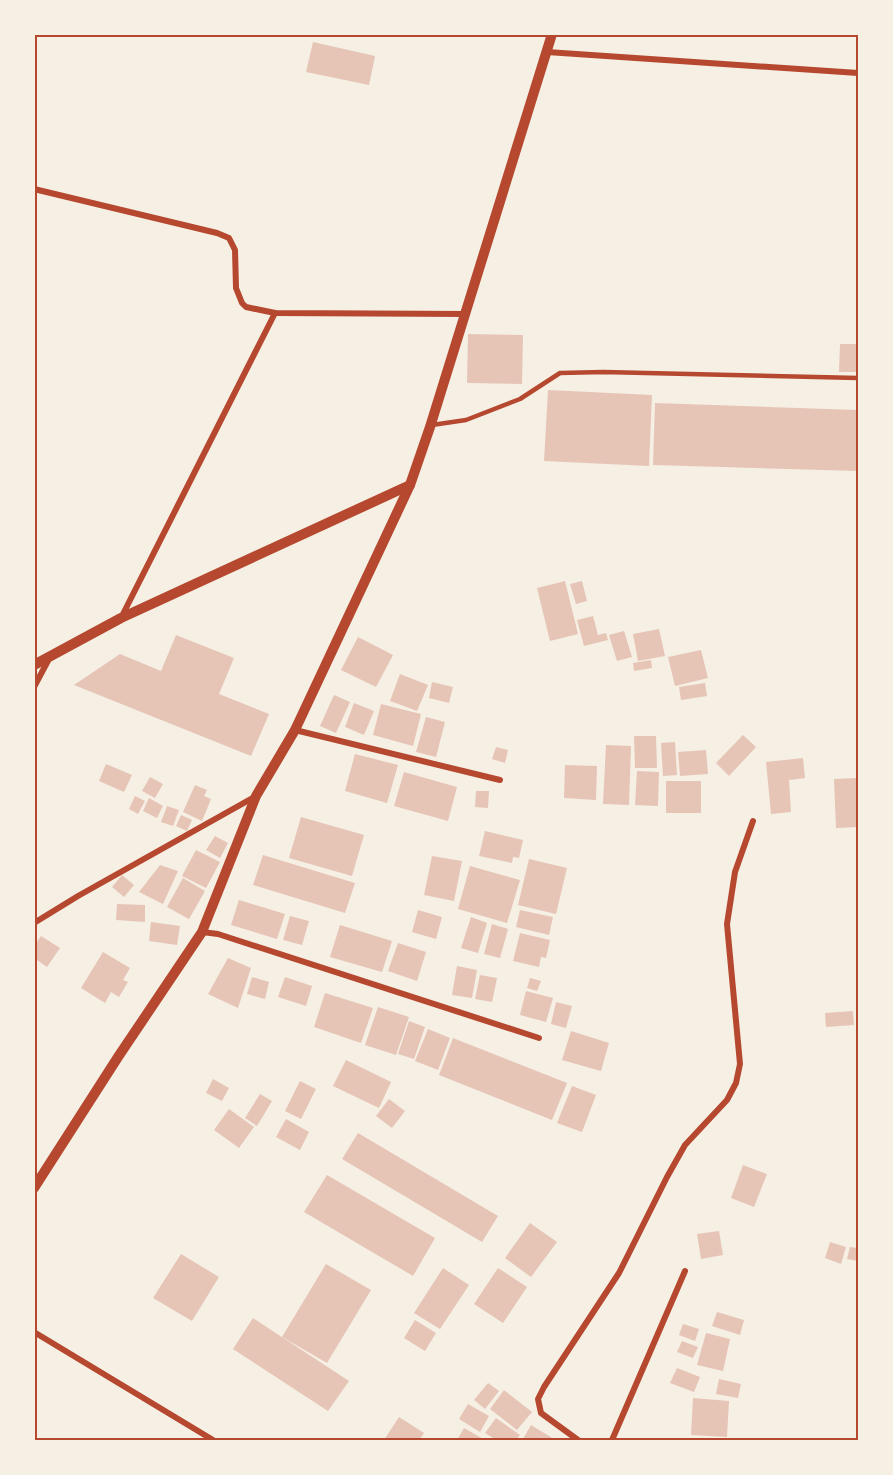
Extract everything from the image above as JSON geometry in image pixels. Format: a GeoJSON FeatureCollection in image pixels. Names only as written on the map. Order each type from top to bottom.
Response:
{"type":"FeatureCollection","features":[{"type":"Feature","properties":{"kind":"street"},"geometry":{"type":"LineString","coordinates":[[34,1188],[202,932],[256,795],[295,730],[410,485],[466,314],[552,34]]}},
{"type":"Feature","properties":{"kind":"street"},"geometry":{"type":"LineString","coordinates":[[547,52],[858,73]]}},
{"type":"Feature","properties":{"kind":"street"},"geometry":{"type":"LineString","coordinates":[[34,189],[217,232],[229,238],[235,250],[236,288],[246,307],[275,313],[466,314]]}},
{"type":"Feature","properties":{"kind":"street"},"geometry":{"type":"LineString","coordinates":[[121,618],[275,313]]}},
{"type":"Feature","properties":{"kind":"street"},"geometry":{"type":"LineString","coordinates":[[34,665],[121,618],[410,485]]}},
{"type":"Feature","properties":{"kind":"street"},"geometry":{"type":"LineString","coordinates":[[34,687],[50,657]]}},
{"type":"Feature","properties":{"kind":"street"},"geometry":{"type":"LineString","coordinates":[[295,730],[500,780]]}},
{"type":"Feature","properties":{"kind":"street"},"geometry":{"type":"LineString","coordinates":[[34,923],[256,795]]}},
{"type":"Feature","properties":{"kind":"street"},"geometry":{"type":"LineString","coordinates":[[578,1440],[541,1413],[538,1399],[619,1273],[666,1177],[685,1145],[727,1100],[736,1083],[740,1064],[727,924],[735,872],[753,821]]}},
{"type":"Feature","properties":{"kind":"street"},"geometry":{"type":"LineString","coordinates":[[202,932],[218,934],[539,1038]]}},
{"type":"Feature","properties":{"kind":"street"},"geometry":{"type":"LineString","coordinates":[[612,1440],[686,1271]]}},
{"type":"Feature","properties":{"kind":"street"},"geometry":{"type":"LineString","coordinates":[[34,1332],[213,1440]]}},
{"type":"Feature","properties":{"kind":"lane"},"geometry":{"type":"LineString","coordinates":[[430,427],[435,424],[466,420],[520,399],[560,373],[615,372],[858,378]]}},
{"type":"Feature","properties":{"kind":"building"},"geometry":{"type":"Polygon","coordinates":[[[313,42],[375,56],[369,85],[306,72],[313,42]]]}},
{"type":"Feature","properties":{"kind":"building"},"geometry":{"type":"Polygon","coordinates":[[[468,334],[523,335],[522,384],[467,383],[468,334]]]}},
{"type":"Feature","properties":{"kind":"building"},"geometry":{"type":"Polygon","coordinates":[[[840,344],[858,344],[858,372],[839,372],[840,344]]]}},
{"type":"Feature","properties":{"kind":"building"},"geometry":{"type":"Polygon","coordinates":[[[548,390],[652,395],[649,466],[544,461],[548,390]]]}},
{"type":"Feature","properties":{"kind":"building"},"geometry":{"type":"Polygon","coordinates":[[[655,403],[858,410],[858,471],[653,465],[655,403]]]}},
{"type":"Feature","properties":{"kind":"building"},"geometry":{"type":"Polygon","coordinates":[[[565,581],[578,634],[550,641],[537,588],[565,581]]]}},
{"type":"Feature","properties":{"kind":"building"},"geometry":{"type":"Polygon","coordinates":[[[582,581],[587,601],[576,604],[570,584],[582,581]]]}},
{"type":"Feature","properties":{"kind":"building"},"geometry":{"type":"Polygon","coordinates":[[[593,616],[598,635],[606,633],[608,640],[584,646],[577,620],[593,616]]]}},
{"type":"Feature","properties":{"kind":"building"},"geometry":{"type":"Polygon","coordinates":[[[659,629],[665,656],[638,661],[633,634],[659,629]]]}},
{"type":"Feature","properties":{"kind":"building"},"geometry":{"type":"Polygon","coordinates":[[[624,631],[632,657],[617,661],[609,635],[624,631]]]}},
{"type":"Feature","properties":{"kind":"building"},"geometry":{"type":"Polygon","coordinates":[[[176,635],[234,658],[219,694],[269,714],[251,756],[74,685],[120,654],[161,671],[176,635]]]}},
{"type":"Feature","properties":{"kind":"building"},"geometry":{"type":"Polygon","coordinates":[[[358,637],[393,655],[376,687],[341,670],[358,637]]]}},
{"type":"Feature","properties":{"kind":"building"},"geometry":{"type":"Polygon","coordinates":[[[701,650],[708,678],[675,686],[668,657],[701,650]]]}},
{"type":"Feature","properties":{"kind":"building"},"geometry":{"type":"Polygon","coordinates":[[[651,660],[652,668],[634,671],[633,663],[651,660]]]}},
{"type":"Feature","properties":{"kind":"building"},"geometry":{"type":"Polygon","coordinates":[[[400,674],[428,685],[417,711],[390,701],[400,674]]]}},
{"type":"Feature","properties":{"kind":"building"},"geometry":{"type":"Polygon","coordinates":[[[432,682],[453,687],[449,703],[429,698],[432,682]]]}},
{"type":"Feature","properties":{"kind":"building"},"geometry":{"type":"Polygon","coordinates":[[[705,683],[707,696],[681,700],[679,687],[705,683]]]}},
{"type":"Feature","properties":{"kind":"building"},"geometry":{"type":"Polygon","coordinates":[[[334,695],[350,702],[336,733],[320,726],[334,695]]]}},
{"type":"Feature","properties":{"kind":"building"},"geometry":{"type":"Polygon","coordinates":[[[354,703],[374,711],[364,735],[345,727],[354,703]]]}},
{"type":"Feature","properties":{"kind":"building"},"geometry":{"type":"Polygon","coordinates":[[[381,704],[421,714],[413,746],[373,735],[381,704]]]}},
{"type":"Feature","properties":{"kind":"building"},"geometry":{"type":"Polygon","coordinates":[[[426,717],[445,722],[436,757],[416,752],[426,717]]]}},
{"type":"Feature","properties":{"kind":"building"},"geometry":{"type":"Polygon","coordinates":[[[743,735],[756,747],[729,776],[716,763],[743,735]]]}},
{"type":"Feature","properties":{"kind":"building"},"geometry":{"type":"Polygon","coordinates":[[[634,736],[656,736],[657,768],[635,768],[634,736]]]}},
{"type":"Feature","properties":{"kind":"building"},"geometry":{"type":"Polygon","coordinates":[[[675,742],[677,775],[663,776],[661,743],[675,742]]]}},
{"type":"Feature","properties":{"kind":"building"},"geometry":{"type":"Polygon","coordinates":[[[606,745],[631,746],[629,805],[603,804],[606,745]]]}},
{"type":"Feature","properties":{"kind":"building"},"geometry":{"type":"Polygon","coordinates":[[[496,747],[508,750],[505,763],[492,759],[496,747]]]}},
{"type":"Feature","properties":{"kind":"building"},"geometry":{"type":"Polygon","coordinates":[[[706,750],[708,774],[680,776],[678,752],[706,750]]]}},
{"type":"Feature","properties":{"kind":"building"},"geometry":{"type":"Polygon","coordinates":[[[355,754],[398,765],[387,803],[345,791],[355,754]]]}},
{"type":"Feature","properties":{"kind":"building"},"geometry":{"type":"Polygon","coordinates":[[[803,758],[805,778],[789,780],[791,812],[771,814],[766,762],[803,758]]]}},
{"type":"Feature","properties":{"kind":"building"},"geometry":{"type":"Polygon","coordinates":[[[106,764],[132,775],[124,792],[99,781],[106,764]]]}},
{"type":"Feature","properties":{"kind":"building"},"geometry":{"type":"Polygon","coordinates":[[[565,765],[597,766],[596,800],[564,798],[565,765]]]}},
{"type":"Feature","properties":{"kind":"building"},"geometry":{"type":"Polygon","coordinates":[[[637,771],[659,772],[658,806],[635,805],[637,771]]]}},
{"type":"Feature","properties":{"kind":"building"},"geometry":{"type":"Polygon","coordinates":[[[404,772],[457,787],[448,821],[394,806],[404,772]]]}},
{"type":"Feature","properties":{"kind":"building"},"geometry":{"type":"Polygon","coordinates":[[[150,777],[163,784],[155,798],[142,791],[150,777]]]}},
{"type":"Feature","properties":{"kind":"building"},"geometry":{"type":"Polygon","coordinates":[[[858,778],[858,827],[836,828],[834,779],[858,778]]]}},
{"type":"Feature","properties":{"kind":"building"},"geometry":{"type":"Polygon","coordinates":[[[666,781],[701,781],[701,813],[666,813],[666,781]]]}},
{"type":"Feature","properties":{"kind":"building"},"geometry":{"type":"Polygon","coordinates":[[[195,785],[207,790],[204,796],[211,799],[202,821],[183,812],[195,785]]]}},
{"type":"Feature","properties":{"kind":"building"},"geometry":{"type":"Polygon","coordinates":[[[476,791],[489,791],[488,808],[475,807],[476,791]]]}},
{"type":"Feature","properties":{"kind":"building"},"geometry":{"type":"Polygon","coordinates":[[[135,796],[145,801],[138,814],[129,809],[135,796]]]}},
{"type":"Feature","properties":{"kind":"building"},"geometry":{"type":"Polygon","coordinates":[[[149,798],[163,806],[157,818],[143,811],[149,798]]]}},
{"type":"Feature","properties":{"kind":"building"},"geometry":{"type":"Polygon","coordinates":[[[167,806],[179,810],[173,826],[161,822],[167,806]]]}},
{"type":"Feature","properties":{"kind":"building"},"geometry":{"type":"Polygon","coordinates":[[[181,815],[192,820],[187,831],[176,826],[181,815]]]}},
{"type":"Feature","properties":{"kind":"building"},"geometry":{"type":"Polygon","coordinates":[[[301,817],[364,835],[352,876],[289,858],[301,817]]]}},
{"type":"Feature","properties":{"kind":"building"},"geometry":{"type":"Polygon","coordinates":[[[485,831],[523,840],[519,858],[513,857],[512,863],[479,856],[485,831]]]}},
{"type":"Feature","properties":{"kind":"building"},"geometry":{"type":"Polygon","coordinates":[[[215,836],[228,843],[220,858],[206,850],[215,836]]]}},
{"type":"Feature","properties":{"kind":"building"},"geometry":{"type":"Polygon","coordinates":[[[196,850],[220,862],[206,888],[182,876],[196,850]]]}},
{"type":"Feature","properties":{"kind":"building"},"geometry":{"type":"Polygon","coordinates":[[[263,855],[355,883],[345,913],[253,885],[263,855]]]}},
{"type":"Feature","properties":{"kind":"building"},"geometry":{"type":"Polygon","coordinates":[[[432,856],[462,861],[454,901],[424,895],[432,856]]]}},
{"type":"Feature","properties":{"kind":"building"},"geometry":{"type":"Polygon","coordinates":[[[529,859],[567,868],[556,914],[518,905],[529,859]]]}},
{"type":"Feature","properties":{"kind":"building"},"geometry":{"type":"Polygon","coordinates":[[[160,865],[178,871],[163,904],[139,892],[160,865]]]}},
{"type":"Feature","properties":{"kind":"building"},"geometry":{"type":"Polygon","coordinates":[[[470,866],[520,880],[507,923],[458,909],[470,866]]]}},
{"type":"Feature","properties":{"kind":"building"},"geometry":{"type":"Polygon","coordinates":[[[122,875],[134,885],[124,897],[112,887],[122,875]]]}},
{"type":"Feature","properties":{"kind":"building"},"geometry":{"type":"Polygon","coordinates":[[[183,878],[205,891],[189,919],[167,907],[183,878]]]}},
{"type":"Feature","properties":{"kind":"building"},"geometry":{"type":"Polygon","coordinates":[[[239,900],[285,914],[277,939],[231,925],[239,900]]]}},
{"type":"Feature","properties":{"kind":"building"},"geometry":{"type":"Polygon","coordinates":[[[117,904],[145,905],[145,922],[116,920],[117,904]]]}},
{"type":"Feature","properties":{"kind":"building"},"geometry":{"type":"Polygon","coordinates":[[[418,910],[442,917],[436,939],[412,932],[418,910]]]}},
{"type":"Feature","properties":{"kind":"building"},"geometry":{"type":"Polygon","coordinates":[[[520,910],[553,917],[549,935],[516,927],[520,910]]]}},
{"type":"Feature","properties":{"kind":"building"},"geometry":{"type":"Polygon","coordinates":[[[290,916],[309,921],[302,945],[283,940],[290,916]]]}},
{"type":"Feature","properties":{"kind":"building"},"geometry":{"type":"Polygon","coordinates":[[[471,917],[487,923],[478,953],[461,948],[471,917]]]}},
{"type":"Feature","properties":{"kind":"building"},"geometry":{"type":"Polygon","coordinates":[[[151,922],[180,926],[177,945],[149,941],[151,922]]]}},
{"type":"Feature","properties":{"kind":"building"},"geometry":{"type":"Polygon","coordinates":[[[492,924],[508,929],[500,958],[484,954],[492,924]]]}},
{"type":"Feature","properties":{"kind":"building"},"geometry":{"type":"Polygon","coordinates":[[[340,925],[392,941],[382,972],[330,957],[340,925]]]}},
{"type":"Feature","properties":{"kind":"building"},"geometry":{"type":"Polygon","coordinates":[[[520,933],[550,940],[546,958],[541,957],[539,967],[513,961],[520,933]]]}},
{"type":"Feature","properties":{"kind":"building"},"geometry":{"type":"Polygon","coordinates":[[[41,936],[60,948],[47,967],[34,958],[34,946],[41,936]]]}},
{"type":"Feature","properties":{"kind":"building"},"geometry":{"type":"Polygon","coordinates":[[[398,943],[426,952],[417,981],[388,971],[398,943]]]}},
{"type":"Feature","properties":{"kind":"building"},"geometry":{"type":"Polygon","coordinates":[[[103,952],[130,968],[123,980],[128,982],[119,997],[111,992],[105,1003],[81,988],[103,952]]]}},
{"type":"Feature","properties":{"kind":"building"},"geometry":{"type":"Polygon","coordinates":[[[228,958],[251,968],[238,1008],[208,994],[228,958]]]}},
{"type":"Feature","properties":{"kind":"building"},"geometry":{"type":"Polygon","coordinates":[[[457,966],[477,970],[472,998],[452,995],[457,966]]]}},
{"type":"Feature","properties":{"kind":"building"},"geometry":{"type":"Polygon","coordinates":[[[480,975],[497,978],[492,1002],[475,999],[480,975]]]}},
{"type":"Feature","properties":{"kind":"building"},"geometry":{"type":"Polygon","coordinates":[[[252,977],[269,982],[265,999],[247,994],[252,977]]]}},
{"type":"Feature","properties":{"kind":"building"},"geometry":{"type":"Polygon","coordinates":[[[285,977],[312,986],[306,1006],[278,997],[285,977]]]}},
{"type":"Feature","properties":{"kind":"building"},"geometry":{"type":"Polygon","coordinates":[[[530,978],[541,981],[537,991],[527,988],[530,978]]]}},
{"type":"Feature","properties":{"kind":"building"},"geometry":{"type":"Polygon","coordinates":[[[526,991],[553,998],[546,1022],[520,1015],[526,991]]]}},
{"type":"Feature","properties":{"kind":"building"},"geometry":{"type":"Polygon","coordinates":[[[325,993],[373,1008],[361,1043],[314,1027],[325,993]]]}},
{"type":"Feature","properties":{"kind":"building"},"geometry":{"type":"Polygon","coordinates":[[[556,1002],[572,1006],[566,1028],[551,1024],[556,1002]]]}},
{"type":"Feature","properties":{"kind":"building"},"geometry":{"type":"Polygon","coordinates":[[[378,1007],[409,1017],[396,1055],[365,1045],[378,1007]]]}},
{"type":"Feature","properties":{"kind":"building"},"geometry":{"type":"Polygon","coordinates":[[[853,1011],[854,1025],[826,1027],[825,1013],[853,1011]]]}},
{"type":"Feature","properties":{"kind":"building"},"geometry":{"type":"Polygon","coordinates":[[[409,1021],[425,1027],[414,1059],[398,1054],[409,1021]]]}},
{"type":"Feature","properties":{"kind":"building"},"geometry":{"type":"Polygon","coordinates":[[[428,1029],[450,1038],[438,1070],[415,1061],[428,1029]]]}},
{"type":"Feature","properties":{"kind":"building"},"geometry":{"type":"Polygon","coordinates":[[[571,1031],[609,1043],[601,1071],[562,1060],[571,1031]]]}},
{"type":"Feature","properties":{"kind":"building"},"geometry":{"type":"Polygon","coordinates":[[[453,1038],[567,1083],[552,1120],[439,1075],[453,1038]]]}},
{"type":"Feature","properties":{"kind":"building"},"geometry":{"type":"Polygon","coordinates":[[[346,1060],[391,1082],[379,1108],[333,1086],[346,1060]]]}},
{"type":"Feature","properties":{"kind":"building"},"geometry":{"type":"Polygon","coordinates":[[[213,1079],[229,1088],[222,1101],[206,1093],[213,1079]]]}},
{"type":"Feature","properties":{"kind":"building"},"geometry":{"type":"Polygon","coordinates":[[[300,1081],[316,1089],[301,1119],[285,1111],[300,1081]]]}},
{"type":"Feature","properties":{"kind":"building"},"geometry":{"type":"Polygon","coordinates":[[[572,1086],[596,1095],[582,1132],[557,1123],[572,1086]]]}},
{"type":"Feature","properties":{"kind":"building"},"geometry":{"type":"Polygon","coordinates":[[[260,1094],[272,1101],[257,1126],[245,1118],[260,1094]]]}},
{"type":"Feature","properties":{"kind":"building"},"geometry":{"type":"Polygon","coordinates":[[[389,1099],[405,1111],[392,1128],[376,1116],[389,1099]]]}},
{"type":"Feature","properties":{"kind":"building"},"geometry":{"type":"Polygon","coordinates":[[[229,1109],[254,1127],[239,1148],[214,1130],[229,1109]]]}},
{"type":"Feature","properties":{"kind":"building"},"geometry":{"type":"Polygon","coordinates":[[[286,1119],[309,1132],[300,1150],[276,1137],[286,1119]]]}},
{"type":"Feature","properties":{"kind":"building"},"geometry":{"type":"Polygon","coordinates":[[[358,1133],[498,1216],[482,1242],[342,1159],[358,1133]]]}},
{"type":"Feature","properties":{"kind":"building"},"geometry":{"type":"Polygon","coordinates":[[[743,1165],[767,1174],[754,1207],[731,1198],[743,1165]]]}},
{"type":"Feature","properties":{"kind":"building"},"geometry":{"type":"Polygon","coordinates":[[[327,1175],[435,1238],[413,1276],[304,1212],[327,1175]]]}},
{"type":"Feature","properties":{"kind":"building"},"geometry":{"type":"Polygon","coordinates":[[[530,1223],[557,1242],[531,1277],[505,1258],[530,1223]]]}},
{"type":"Feature","properties":{"kind":"building"},"geometry":{"type":"Polygon","coordinates":[[[719,1231],[723,1255],[701,1259],[697,1234],[719,1231]]]}},
{"type":"Feature","properties":{"kind":"building"},"geometry":{"type":"Polygon","coordinates":[[[830,1242],[846,1247],[841,1264],[825,1258],[830,1242]]]}},
{"type":"Feature","properties":{"kind":"building"},"geometry":{"type":"Polygon","coordinates":[[[850,1247],[858,1248],[858,1261],[847,1259],[850,1247]]]}},
{"type":"Feature","properties":{"kind":"building"},"geometry":{"type":"Polygon","coordinates":[[[181,1254],[219,1277],[192,1321],[153,1298],[181,1254]]]}},
{"type":"Feature","properties":{"kind":"building"},"geometry":{"type":"Polygon","coordinates":[[[326,1264],[371,1290],[327,1363],[282,1337],[326,1264]]]}},
{"type":"Feature","properties":{"kind":"building"},"geometry":{"type":"Polygon","coordinates":[[[443,1268],[469,1285],[440,1329],[414,1313],[443,1268]]]}},
{"type":"Feature","properties":{"kind":"building"},"geometry":{"type":"Polygon","coordinates":[[[498,1268],[527,1287],[503,1323],[474,1304],[498,1268]]]}},
{"type":"Feature","properties":{"kind":"building"},"geometry":{"type":"Polygon","coordinates":[[[717,1312],[744,1320],[740,1335],[712,1326],[717,1312]]]}},
{"type":"Feature","properties":{"kind":"building"},"geometry":{"type":"Polygon","coordinates":[[[253,1318],[349,1381],[328,1411],[233,1349],[253,1318]]]}},
{"type":"Feature","properties":{"kind":"building"},"geometry":{"type":"Polygon","coordinates":[[[415,1320],[436,1333],[425,1351],[404,1338],[415,1320]]]}},
{"type":"Feature","properties":{"kind":"building"},"geometry":{"type":"Polygon","coordinates":[[[683,1324],[699,1329],[695,1341],[679,1335],[683,1324]]]}},
{"type":"Feature","properties":{"kind":"building"},"geometry":{"type":"Polygon","coordinates":[[[706,1333],[730,1339],[723,1371],[697,1365],[706,1333]]]}},
{"type":"Feature","properties":{"kind":"building"},"geometry":{"type":"Polygon","coordinates":[[[682,1341],[698,1347],[693,1358],[677,1352],[682,1341]]]}},
{"type":"Feature","properties":{"kind":"building"},"geometry":{"type":"Polygon","coordinates":[[[677,1368],[700,1377],[694,1392],[670,1383],[677,1368]]]}},
{"type":"Feature","properties":{"kind":"building"},"geometry":{"type":"Polygon","coordinates":[[[719,1379],[741,1384],[738,1398],[716,1394],[719,1379]]]}},
{"type":"Feature","properties":{"kind":"building"},"geometry":{"type":"Polygon","coordinates":[[[488,1383],[499,1391],[485,1409],[474,1400],[488,1383]]]}},
{"type":"Feature","properties":{"kind":"building"},"geometry":{"type":"Polygon","coordinates":[[[504,1390],[532,1412],[517,1430],[490,1409],[504,1390]]]}},
{"type":"Feature","properties":{"kind":"building"},"geometry":{"type":"Polygon","coordinates":[[[693,1398],[729,1401],[727,1437],[691,1435],[693,1398]]]}},
{"type":"Feature","properties":{"kind":"building"},"geometry":{"type":"Polygon","coordinates":[[[468,1404],[489,1416],[480,1432],[459,1419],[468,1404]]]}},
{"type":"Feature","properties":{"kind":"building"},"geometry":{"type":"Polygon","coordinates":[[[399,1417],[424,1433],[419,1440],[384,1440],[399,1417]]]}},
{"type":"Feature","properties":{"kind":"building"},"geometry":{"type":"Polygon","coordinates":[[[496,1418],[520,1435],[516,1440],[496,1440],[485,1433],[496,1418]]]}},
{"type":"Feature","properties":{"kind":"building"},"geometry":{"type":"Polygon","coordinates":[[[531,1425],[554,1439],[523,1439],[531,1425]]]}},
{"type":"Feature","properties":{"kind":"building"},"geometry":{"type":"Polygon","coordinates":[[[464,1428],[485,1440],[457,1440],[464,1428]]]}}]}
